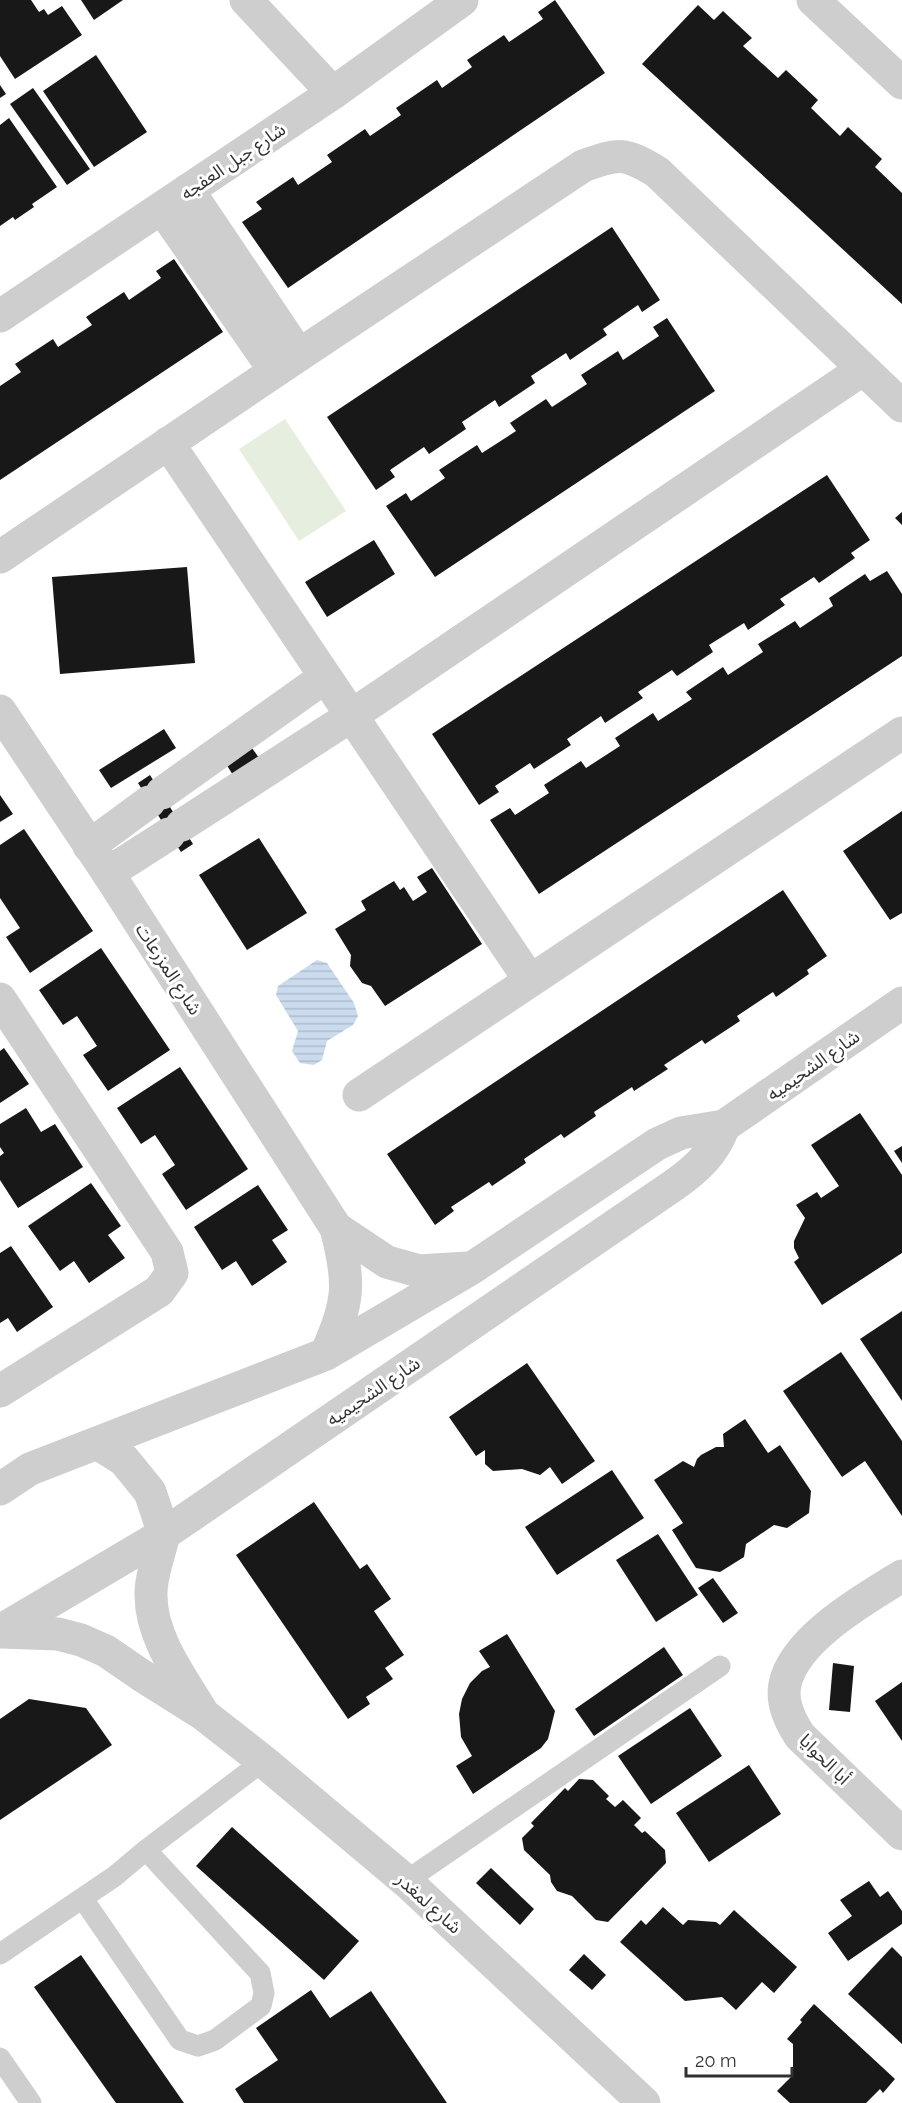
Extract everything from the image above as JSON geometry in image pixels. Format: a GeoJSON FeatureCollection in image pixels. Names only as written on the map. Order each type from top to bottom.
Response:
{"type":"FeatureCollection","features":[{"type":"Feature","properties":{"kind":"street"},"geometry":{"type":"LineString","coordinates":[[246,0],[333,93]]}},
{"type":"Feature","properties":{"kind":"street","name":"شارع جبل العفجه"},"geometry":{"type":"LineString","coordinates":[[0,316],[333,93],[462,0]]}},
{"type":"Feature","properties":{"kind":"street"},"geometry":{"type":"LineString","coordinates":[[813,0],[902,82]]}},
{"type":"Feature","properties":{"kind":"street"},"geometry":{"type":"LineString","coordinates":[[0,557],[584,166],[618,154],[635,159],[657,172],[902,406]]}},
{"type":"Feature","properties":{"kind":"street"},"geometry":{"type":"LineString","coordinates":[[188,190],[287,363]]}},
{"type":"Feature","properties":{"kind":"street"},"geometry":{"type":"LineString","coordinates":[[162,208],[287,363]]}},
{"type":"Feature","properties":{"kind":"street"},"geometry":{"type":"LineString","coordinates":[[108,873],[351,716],[863,369]]}},
{"type":"Feature","properties":{"kind":"street"},"geometry":{"type":"LineString","coordinates":[[168,443],[530,979]]}},
{"type":"Feature","properties":{"kind":"street"},"geometry":{"type":"LineString","coordinates":[[88,846],[325,677]]}},
{"type":"Feature","properties":{"kind":"street","name":"شارع المزرعات"},"geometry":{"type":"LineString","coordinates":[[0,711],[108,873],[336,1228],[346,1265],[347,1291],[340,1321],[326,1354]]}},
{"type":"Feature","properties":{"kind":"street"},"geometry":{"type":"LineString","coordinates":[[359,1095],[902,733]]}},
{"type":"Feature","properties":{"kind":"street"},"geometry":{"type":"LineString","coordinates":[[0,999],[167,1252],[172,1273],[159,1291],[0,1390]]}},
{"type":"Feature","properties":{"kind":"street","name":"شارع الشحيميه"},"geometry":{"type":"LineString","coordinates":[[0,1489],[30,1469],[326,1354],[472,1268],[657,1144],[681,1133],[724,1126],[902,1003]]}},
{"type":"Feature","properties":{"kind":"street","name":"شارع الشحيميه"},"geometry":{"type":"LineString","coordinates":[[0,1632],[164,1534],[674,1185],[696,1169],[711,1153],[724,1126]]}},
{"type":"Feature","properties":{"kind":"street","name":"شارع المزرعات"},"geometry":{"type":"LineString","coordinates":[[336,1228],[387,1262],[419,1271],[472,1268]]}},
{"type":"Feature","properties":{"kind":"street"},"geometry":{"type":"LineString","coordinates":[[97,1443],[124,1460],[150,1492],[164,1534]]}},
{"type":"Feature","properties":{"kind":"street","name":"شارع لمغدر"},"geometry":{"type":"LineString","coordinates":[[164,1534],[151,1591],[156,1627],[203,1714]]}},
{"type":"Feature","properties":{"kind":"street","name":"أبا الحوايا"},"geometry":{"type":"LineString","coordinates":[[902,1576],[839,1617],[815,1638],[796,1660],[785,1683],[785,1698],[789,1720],[800,1736],[902,1834]]}},
{"type":"Feature","properties":{"kind":"street","name":"شارع لمغدر"},"geometry":{"type":"LineString","coordinates":[[0,1632],[58,1634],[106,1650],[203,1714],[263,1761],[406,1881],[644,2103]]}},
{"type":"Feature","properties":{"kind":"lane"},"geometry":{"type":"LineString","coordinates":[[406,1881],[720,1666]]}},
{"type":"Feature","properties":{"kind":"lane"},"geometry":{"type":"LineString","coordinates":[[0,1954],[115,1876],[263,1761]]}},
{"type":"Feature","properties":{"kind":"lane"},"geometry":{"type":"LineString","coordinates":[[83,1899],[180,2040],[198,2046],[215,2040],[261,2006],[264,1993],[260,1973],[146,1850]]}},
{"type":"Feature","properties":{"kind":"lane"},"geometry":{"type":"LineString","coordinates":[[0,2058],[31,2103]]}},
{"type":"Feature","properties":{"kind":"green space"},"geometry":{"type":"Polygon","coordinates":[[[285,419],[346,511],[299,541],[239,449],[285,419]]]}},
{"type":"Feature","properties":{"kind":"water"},"geometry":{"type":"Polygon","coordinates":[[[317,960],[327,963],[354,1003],[358,1016],[353,1025],[327,1041],[322,1060],[314,1065],[300,1063],[292,1051],[298,1031],[276,995],[278,986],[317,960]]]}},
{"type":"Feature","properties":{"kind":"building"},"geometry":{"type":"Polygon","coordinates":[[[0,0],[31,0],[39,12],[44,9],[48,15],[62,6],[82,35],[15,79],[0,56],[0,0]]]}},
{"type":"Feature","properties":{"kind":"building"},"geometry":{"type":"Polygon","coordinates":[[[81,0],[123,0],[94,20],[81,0]]]}},
{"type":"Feature","properties":{"kind":"building"},"geometry":{"type":"Polygon","coordinates":[[[555,0],[605,73],[288,288],[242,222],[262,209],[256,202],[293,177],[298,185],[332,162],[327,155],[365,129],[370,136],[401,115],[396,108],[437,80],[442,88],[472,67],[467,60],[504,35],[509,42],[543,19],[538,12],[555,0]]]}},
{"type":"Feature","properties":{"kind":"building"},"geometry":{"type":"Polygon","coordinates":[[[698,5],[714,20],[723,11],[752,38],[743,46],[778,78],[786,70],[818,100],[811,108],[840,136],[848,127],[882,159],[875,167],[902,193],[902,304],[642,64],[698,5]]]}},
{"type":"Feature","properties":{"kind":"building"},"geometry":{"type":"Polygon","coordinates":[[[96,55],[147,132],[94,167],[43,91],[96,55]]]}},
{"type":"Feature","properties":{"kind":"building"},"geometry":{"type":"Polygon","coordinates":[[[0,85],[6,94],[0,98],[0,85]]]}},
{"type":"Feature","properties":{"kind":"building"},"geometry":{"type":"Polygon","coordinates":[[[33,88],[90,169],[67,185],[10,104],[33,88]]]}},
{"type":"Feature","properties":{"kind":"building"},"geometry":{"type":"Polygon","coordinates":[[[9,118],[57,187],[32,204],[34,207],[15,220],[13,217],[0,226],[0,125],[9,118]]]}},
{"type":"Feature","properties":{"kind":"building"},"geometry":{"type":"Polygon","coordinates":[[[612,227],[660,300],[642,312],[638,305],[603,329],[607,335],[570,360],[566,353],[531,376],[535,383],[499,407],[495,400],[462,422],[466,429],[429,454],[424,447],[390,470],[395,477],[376,490],[327,417],[612,227]]]}},
{"type":"Feature","properties":{"kind":"building"},"geometry":{"type":"Polygon","coordinates":[[[174,259],[223,332],[0,480],[0,386],[21,372],[15,364],[53,339],[58,347],[92,325],[86,317],[124,292],[129,300],[161,278],[156,271],[174,259]]]}},
{"type":"Feature","properties":{"kind":"building"},"geometry":{"type":"Polygon","coordinates":[[[667,318],[715,391],[435,577],[386,506],[406,493],[411,501],[445,478],[439,470],[477,445],[482,453],[516,431],[510,423],[546,399],[552,407],[587,384],[581,375],[618,351],[623,360],[659,336],[653,327],[667,318]]]}},
{"type":"Feature","properties":{"kind":"building"},"geometry":{"type":"Polygon","coordinates":[[[827,475],[870,540],[851,553],[855,558],[819,583],[814,577],[780,599],[785,605],[748,630],[744,623],[709,645],[713,652],[677,676],[672,670],[638,692],[643,698],[605,723],[601,716],[567,739],[571,745],[534,769],[530,763],[495,786],[499,792],[479,805],[432,734],[827,475]]]}},
{"type":"Feature","properties":{"kind":"building"},"geometry":{"type":"Polygon","coordinates":[[[902,512],[902,525],[895,518],[902,512]]]}},
{"type":"Feature","properties":{"kind":"building"},"geometry":{"type":"Polygon","coordinates":[[[374,540],[395,574],[327,617],[305,582],[374,540]]]}},
{"type":"Feature","properties":{"kind":"building"},"geometry":{"type":"Polygon","coordinates":[[[187,567],[195,663],[60,674],[52,577],[187,567]]]}},
{"type":"Feature","properties":{"kind":"building"},"geometry":{"type":"Polygon","coordinates":[[[887,571],[902,594],[902,656],[539,894],[490,820],[510,808],[515,815],[549,793],[544,785],[581,761],[586,768],[620,746],[615,738],[653,713],[658,721],[692,699],[686,692],[723,667],[728,675],[763,652],[758,644],[795,621],[800,628],[833,606],[829,598],[865,574],[870,581],[887,571]]]}},
{"type":"Feature","properties":{"kind":"building"},"geometry":{"type":"Polygon","coordinates":[[[164,729],[176,748],[111,788],[99,770],[164,729]]]}},
{"type":"Feature","properties":{"kind":"building"},"geometry":{"type":"Polygon","coordinates":[[[252,748],[259,758],[233,775],[226,764],[252,748]]]}},
{"type":"Feature","properties":{"kind":"building"},"geometry":{"type":"Polygon","coordinates":[[[150,775],[193,844],[181,852],[138,783],[150,775]]]}},
{"type":"Feature","properties":{"kind":"building"},"geometry":{"type":"Polygon","coordinates":[[[0,795],[13,814],[0,822],[0,795]]]}},
{"type":"Feature","properties":{"kind":"building"},"geometry":{"type":"Polygon","coordinates":[[[902,811],[902,913],[890,920],[843,851],[902,811]]]}},
{"type":"Feature","properties":{"kind":"building"},"geometry":{"type":"Polygon","coordinates":[[[24,829],[93,931],[30,973],[6,937],[20,928],[0,898],[0,845],[24,829]]]}},
{"type":"Feature","properties":{"kind":"building"},"geometry":{"type":"Polygon","coordinates":[[[259,838],[307,913],[247,950],[199,875],[259,838]]]}},
{"type":"Feature","properties":{"kind":"building"},"geometry":{"type":"Polygon","coordinates":[[[432,868],[482,944],[385,1006],[371,986],[362,983],[350,966],[351,955],[335,929],[366,910],[361,901],[394,881],[400,890],[404,887],[413,901],[427,892],[417,877],[432,868]]]}},
{"type":"Feature","properties":{"kind":"building"},"geometry":{"type":"Polygon","coordinates":[[[783,890],[827,956],[807,970],[809,974],[776,997],[773,992],[737,1016],[740,1021],[705,1044],[702,1040],[664,1065],[668,1069],[634,1091],[632,1087],[594,1112],[596,1116],[564,1138],[561,1134],[524,1159],[526,1163],[492,1186],[489,1182],[451,1207],[454,1211],[435,1225],[387,1154],[783,890]]]}},
{"type":"Feature","properties":{"kind":"building"},"geometry":{"type":"Polygon","coordinates":[[[101,948],[170,1050],[108,1091],[83,1055],[97,1046],[77,1016],[63,1025],[39,990],[101,948]]]}},
{"type":"Feature","properties":{"kind":"building"},"geometry":{"type":"Polygon","coordinates":[[[4,1048],[29,1084],[0,1103],[0,1051],[4,1048]]]}},
{"type":"Feature","properties":{"kind":"building"},"geometry":{"type":"Polygon","coordinates":[[[180,1067],[248,1169],[186,1210],[162,1174],[175,1165],[155,1135],[141,1144],[117,1108],[180,1067]]]}},
{"type":"Feature","properties":{"kind":"building"},"geometry":{"type":"Polygon","coordinates":[[[26,1108],[41,1132],[55,1124],[83,1167],[18,1208],[0,1180],[0,1156],[4,1153],[0,1147],[0,1124],[26,1108]]]}},
{"type":"Feature","properties":{"kind":"building"},"geometry":{"type":"Polygon","coordinates":[[[860,1113],[902,1175],[902,1253],[822,1305],[794,1262],[799,1258],[794,1248],[794,1241],[805,1218],[796,1205],[817,1192],[821,1198],[839,1186],[811,1145],[860,1113]]]}},
{"type":"Feature","properties":{"kind":"building"},"geometry":{"type":"Polygon","coordinates":[[[902,1146],[902,1163],[894,1151],[902,1146]]]}},
{"type":"Feature","properties":{"kind":"building"},"geometry":{"type":"Polygon","coordinates":[[[91,1183],[121,1226],[108,1235],[125,1258],[89,1283],[74,1261],[60,1271],[28,1226],[91,1183]]]}},
{"type":"Feature","properties":{"kind":"building"},"geometry":{"type":"Polygon","coordinates":[[[258,1185],[288,1230],[272,1240],[287,1262],[252,1286],[236,1261],[222,1270],[194,1227],[258,1185]]]}},
{"type":"Feature","properties":{"kind":"building"},"geometry":{"type":"Polygon","coordinates":[[[11,1246],[53,1307],[17,1332],[8,1318],[0,1323],[0,1253],[11,1246]]]}},
{"type":"Feature","properties":{"kind":"building"},"geometry":{"type":"Polygon","coordinates":[[[902,1311],[902,1401],[860,1339],[902,1311]]]}},
{"type":"Feature","properties":{"kind":"building"},"geometry":{"type":"Polygon","coordinates":[[[841,1352],[902,1441],[902,1516],[865,1461],[842,1477],[783,1391],[841,1352]]]}},
{"type":"Feature","properties":{"kind":"building"},"geometry":{"type":"Polygon","coordinates":[[[527,1363],[595,1461],[562,1484],[550,1467],[540,1475],[522,1469],[493,1471],[485,1464],[485,1450],[476,1456],[449,1417],[527,1363]]]}},
{"type":"Feature","properties":{"kind":"building"},"geometry":{"type":"Polygon","coordinates":[[[745,1419],[768,1453],[780,1445],[811,1491],[809,1513],[787,1528],[774,1525],[746,1544],[744,1557],[720,1572],[696,1568],[672,1530],[683,1523],[654,1480],[683,1461],[694,1467],[701,1455],[716,1447],[724,1447],[723,1434],[745,1419]]]}},
{"type":"Feature","properties":{"kind":"building"},"geometry":{"type":"Polygon","coordinates":[[[612,1470],[644,1518],[557,1575],[525,1527],[612,1470]]]}},
{"type":"Feature","properties":{"kind":"building"},"geometry":{"type":"Polygon","coordinates":[[[314,1502],[360,1569],[367,1564],[391,1599],[374,1611],[404,1655],[385,1668],[393,1679],[366,1697],[370,1704],[348,1719],[236,1555],[314,1502]]]}},
{"type":"Feature","properties":{"kind":"building"},"geometry":{"type":"Polygon","coordinates":[[[658,1534],[698,1595],[656,1622],[616,1560],[658,1534]]]}},
{"type":"Feature","properties":{"kind":"building"},"geometry":{"type":"Polygon","coordinates":[[[713,1578],[738,1613],[723,1623],[698,1588],[713,1578]]]}},
{"type":"Feature","properties":{"kind":"building"},"geometry":{"type":"Polygon","coordinates":[[[507,1634],[555,1711],[548,1739],[541,1748],[473,1794],[456,1766],[472,1756],[461,1737],[459,1714],[462,1699],[470,1683],[482,1671],[490,1667],[479,1651],[507,1634]]]}},
{"type":"Feature","properties":{"kind":"building"},"geometry":{"type":"Polygon","coordinates":[[[664,1647],[683,1675],[594,1736],[575,1709],[664,1647]]]}},
{"type":"Feature","properties":{"kind":"building"},"geometry":{"type":"Polygon","coordinates":[[[833,1663],[854,1666],[850,1712],[829,1710],[833,1663]]]}},
{"type":"Feature","properties":{"kind":"building"},"geometry":{"type":"Polygon","coordinates":[[[902,1682],[902,1741],[875,1701],[902,1682]]]}},
{"type":"Feature","properties":{"kind":"building"},"geometry":{"type":"Polygon","coordinates":[[[29,1699],[86,1708],[112,1745],[0,1820],[0,1719],[29,1699]]]}},
{"type":"Feature","properties":{"kind":"building"},"geometry":{"type":"Polygon","coordinates":[[[690,1708],[722,1756],[651,1804],[618,1756],[690,1708]]]}},
{"type":"Feature","properties":{"kind":"building"},"geometry":{"type":"Polygon","coordinates":[[[749,1765],[781,1814],[709,1862],[676,1813],[749,1765]]]}},
{"type":"Feature","properties":{"kind":"building"},"geometry":{"type":"Polygon","coordinates":[[[579,1779],[593,1780],[609,1796],[606,1799],[615,1807],[623,1800],[641,1818],[634,1825],[642,1833],[645,1831],[665,1850],[666,1863],[608,1922],[596,1920],[572,1896],[557,1891],[551,1882],[550,1875],[524,1850],[522,1838],[534,1826],[531,1823],[565,1788],[568,1791],[579,1779]]]}},
{"type":"Feature","properties":{"kind":"building"},"geometry":{"type":"Polygon","coordinates":[[[232,1827],[359,1941],[324,1980],[196,1866],[232,1827]]]}},
{"type":"Feature","properties":{"kind":"building"},"geometry":{"type":"Polygon","coordinates":[[[491,1868],[534,1909],[520,1925],[476,1883],[491,1868]]]}},
{"type":"Feature","properties":{"kind":"building"},"geometry":{"type":"Polygon","coordinates":[[[869,1881],[880,1897],[888,1891],[902,1911],[902,1924],[848,1961],[828,1933],[852,1916],[840,1900],[869,1881]]]}},
{"type":"Feature","properties":{"kind":"building"},"geometry":{"type":"Polygon","coordinates":[[[663,1907],[683,1925],[688,1920],[716,1922],[720,1925],[734,1910],[797,1967],[774,1993],[762,1982],[736,2010],[722,1997],[685,2001],[620,1942],[641,1920],[646,1925],[663,1907]]]}},
{"type":"Feature","properties":{"kind":"building"},"geometry":{"type":"Polygon","coordinates":[[[892,1947],[902,1957],[902,2044],[848,1994],[892,1947]]]}},
{"type":"Feature","properties":{"kind":"building"},"geometry":{"type":"Polygon","coordinates":[[[584,1954],[606,1975],[592,1990],[569,1970],[584,1954]]]}},
{"type":"Feature","properties":{"kind":"building"},"geometry":{"type":"Polygon","coordinates":[[[81,1955],[184,2103],[116,2103],[34,1987],[81,1955]]]}},
{"type":"Feature","properties":{"kind":"building"},"geometry":{"type":"Polygon","coordinates":[[[311,1990],[330,2018],[371,1991],[447,2103],[244,2103],[235,2089],[278,2060],[256,2028],[311,1990]]]}},
{"type":"Feature","properties":{"kind":"building"},"geometry":{"type":"Polygon","coordinates":[[[814,2004],[895,2079],[883,2093],[880,2089],[866,2103],[790,2103],[777,2091],[793,2075],[793,2044],[787,2039],[814,2004]]]}}]}
